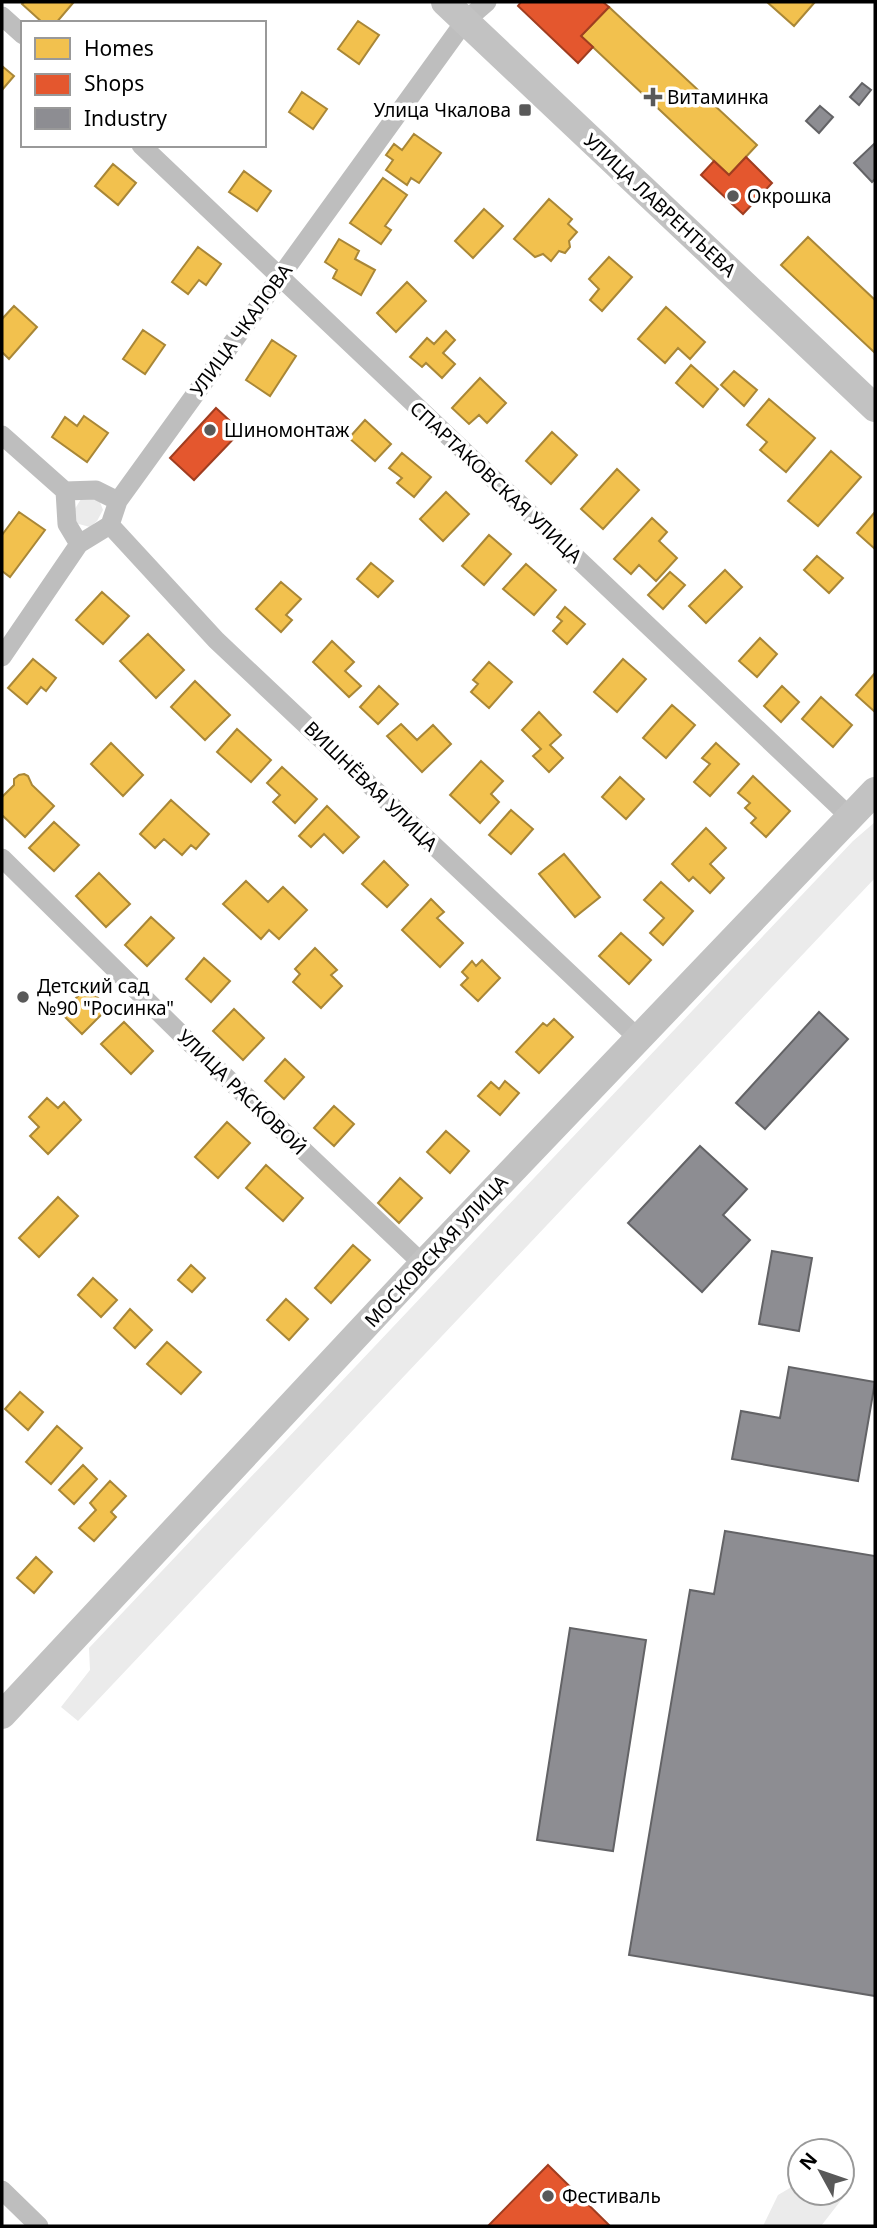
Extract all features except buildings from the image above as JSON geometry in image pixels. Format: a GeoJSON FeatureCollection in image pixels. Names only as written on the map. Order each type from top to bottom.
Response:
{"type":"FeatureCollection","features":[{"type":"Feature","properties":{"kind":"main road","name":"УЛИЦА ЛАВРЕНТЬЕВА"},"geometry":{"type":"LineString","coordinates":[[445,2],[875,408]]}},
{"type":"Feature","properties":{"kind":"main road","name":"МОСКОВСКАЯ УЛИЦА"},"geometry":{"type":"LineString","coordinates":[[2,1715],[423,1264],[875,792]]}},
{"type":"Feature","properties":{"kind":"street","name":"УЛИЦА ЧКАЛОВА"},"geometry":{"type":"LineString","coordinates":[[110,525],[118,502],[279,277],[465,21],[487,2]]}},
{"type":"Feature","properties":{"kind":"street"},"geometry":{"type":"LineString","coordinates":[[2,16],[21,33]]}},
{"type":"Feature","properties":{"kind":"street","name":"СПАРТАКОВСКАЯ УЛИЦА"},"geometry":{"type":"LineString","coordinates":[[143,147],[850,817]]}},
{"type":"Feature","properties":{"kind":"street"},"geometry":{"type":"LineString","coordinates":[[2,436],[65,491],[96,490],[118,502]]}},
{"type":"Feature","properties":{"kind":"street"},"geometry":{"type":"LineString","coordinates":[[65,491],[67,524],[79,544]]}},
{"type":"Feature","properties":{"kind":"street"},"geometry":{"type":"LineString","coordinates":[[2,657],[79,544],[110,525]]}},
{"type":"Feature","properties":{"kind":"street","name":"ВИШНЁВАЯ УЛИЦА"},"geometry":{"type":"LineString","coordinates":[[110,525],[216,640],[639,1039]]}},
{"type":"Feature","properties":{"kind":"street","name":"УЛИЦА РАСКОВОЙ"},"geometry":{"type":"LineString","coordinates":[[2,858],[190,1043],[423,1264]]}},
{"type":"Feature","properties":{"kind":"street"},"geometry":{"type":"LineString","coordinates":[[2,2190],[39,2226]]}},
{"type":"Feature","properties":{"kind":"shaded area"},"geometry":{"type":"Polygon","coordinates":[[[90,497],[100,502],[103,510],[97,521],[90,527],[75,523],[73,512],[81,499],[90,497]]]}},
{"type":"Feature","properties":{"kind":"shaded area"},"geometry":{"type":"Polygon","coordinates":[[[875,822],[875,878],[78,1721],[61,1707],[90,1670],[89,1648],[853,841],[875,822]]]}},
{"type":"Feature","properties":{"kind":"shaded area"},"geometry":{"type":"Polygon","coordinates":[[[786,2190],[786,2207],[836,2207],[821,2226],[763,2226],[778,2195],[786,2190]]]}},
{"type":"Feature","properties":{"kind":"place","name":"Витаминка"},"geometry":{"type":"Point","coordinates":[653,97]}},
{"type":"Feature","properties":{"kind":"place","name":"Улица Чкалова"},"geometry":{"type":"Point","coordinates":[525,110]}},
{"type":"Feature","properties":{"kind":"place","name":"Окрошка"},"geometry":{"type":"Point","coordinates":[733,196]}},
{"type":"Feature","properties":{"kind":"place","name":"Шиномонтаж"},"geometry":{"type":"Point","coordinates":[210,430]}},
{"type":"Feature","properties":{"kind":"place","name":"Детский сад №90 \"Росинка\""},"geometry":{"type":"Point","coordinates":[23,997]}},
{"type":"Feature","properties":{"kind":"place","name":"Фестиваль"},"geometry":{"type":"Point","coordinates":[548,2196]}}]}
